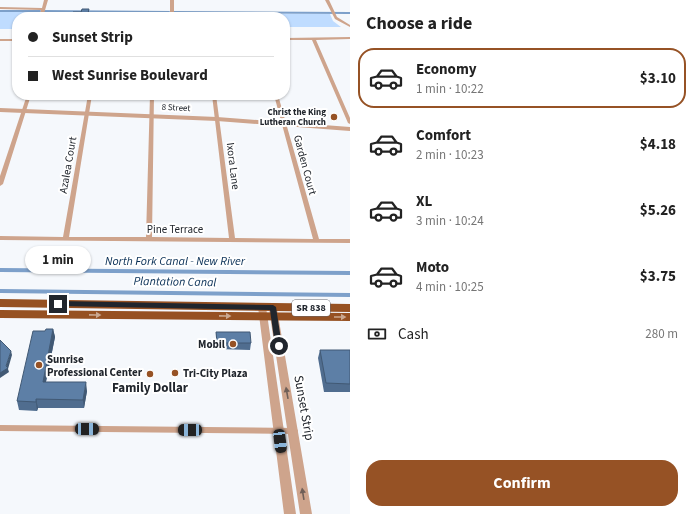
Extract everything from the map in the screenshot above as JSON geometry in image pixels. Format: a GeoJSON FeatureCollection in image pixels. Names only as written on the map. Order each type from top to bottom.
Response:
{"type":"FeatureCollection","features":[{"type":"Feature","properties":{"kind":"highway","name":"SR 838"},"geometry":{"type":"LineString","coordinates":[[0,303],[87,304],[350,317]]}},
{"type":"Feature","properties":{"kind":"highway"},"geometry":{"type":"LineString","coordinates":[[0,308],[68,309],[87,304]]}},
{"type":"Feature","properties":{"kind":"highway","name":"SR 838"},"geometry":{"type":"LineString","coordinates":[[0,314],[268,312],[350,308]]}},
{"type":"Feature","properties":{"kind":"street"},"geometry":{"type":"LineString","coordinates":[[43,12],[46,0]]}},
{"type":"Feature","properties":{"kind":"street"},"geometry":{"type":"LineString","coordinates":[[172,0],[172,12]]}},
{"type":"Feature","properties":{"kind":"street"},"geometry":{"type":"LineString","coordinates":[[327,0],[336,18],[350,26]]}},
{"type":"Feature","properties":{"kind":"street"},"geometry":{"type":"LineString","coordinates":[[0,8],[44,9]]}},
{"type":"Feature","properties":{"kind":"street"},"geometry":{"type":"LineString","coordinates":[[314,38],[350,123]]}},
{"type":"Feature","properties":{"kind":"street"},"geometry":{"type":"LineString","coordinates":[[290,39],[350,38]]}},
{"type":"Feature","properties":{"kind":"street"},"geometry":{"type":"LineString","coordinates":[[0,40],[12,40]]}},
{"type":"Feature","properties":{"kind":"street"},"geometry":{"type":"LineString","coordinates":[[0,184],[26,100]]}},
{"type":"Feature","properties":{"kind":"street","name":"Azalea Court"},"geometry":{"type":"LineString","coordinates":[[66,238],[89,100]]}},
{"type":"Feature","properties":{"kind":"street"},"geometry":{"type":"LineString","coordinates":[[149,239],[152,100]]}},
{"type":"Feature","properties":{"kind":"street","name":"Ixora Lane"},"geometry":{"type":"LineString","coordinates":[[215,100],[232,240]]}},
{"type":"Feature","properties":{"kind":"street","name":"Garden Court"},"geometry":{"type":"LineString","coordinates":[[277,100],[316,240]]}},
{"type":"Feature","properties":{"kind":"street","name":"8 Street"},"geometry":{"type":"LineString","coordinates":[[0,110],[217,119],[350,129]]}},
{"type":"Feature","properties":{"kind":"street","name":"Pine Terrace"},"geometry":{"type":"LineString","coordinates":[[0,238],[350,241]]}},
{"type":"Feature","properties":{"kind":"street"},"geometry":{"type":"LineString","coordinates":[[268,312],[279,431],[290,514]]}},
{"type":"Feature","properties":{"kind":"street","name":"Sunset Strip"},"geometry":{"type":"LineString","coordinates":[[268,312],[294,432],[306,514]]}},
{"type":"Feature","properties":{"kind":"street"},"geometry":{"type":"LineString","coordinates":[[0,428],[294,432]]}},
{"type":"Feature","properties":{"kind":"shaded area"},"geometry":{"type":"Polygon","coordinates":[[[0,12],[12,12],[12,29],[0,29],[0,12]]]}},
{"type":"Feature","properties":{"kind":"shaded area"},"geometry":{"type":"Polygon","coordinates":[[[290,14],[330,14],[333,21],[341,27],[290,27],[290,14]]]}},
{"type":"Feature","properties":{"kind":"building"},"geometry":{"type":"Polygon","coordinates":[[[82,9],[89,9],[88,12],[81,12],[82,9]]]}},
{"type":"Feature","properties":{"kind":"building","name":"Sunrise Professional Center"},"geometry":{"type":"Polygon","coordinates":[[[46,329],[53,329],[43,382],[86,382],[83,400],[36,399],[36,402],[17,401],[33,331],[45,331],[46,329]]]}},
{"type":"Feature","properties":{"kind":"building"},"geometry":{"type":"Polygon","coordinates":[[[216,332],[250,332],[251,343],[217,343],[216,332]]]}},
{"type":"Feature","properties":{"kind":"building"},"geometry":{"type":"Polygon","coordinates":[[[0,340],[11,351],[6,366],[8,368],[0,373],[0,340]]]}},
{"type":"Feature","properties":{"kind":"building"},"geometry":{"type":"Polygon","coordinates":[[[320,350],[350,350],[350,384],[326,383],[320,350]]]}},
{"type":"Feature","properties":{"kind":"waterway"},"geometry":{"type":"LineString","coordinates":[[0,11],[40,11]]}},
{"type":"Feature","properties":{"kind":"waterway"},"geometry":{"type":"LineString","coordinates":[[45,11],[169,12]]}},
{"type":"Feature","properties":{"kind":"waterway"},"geometry":{"type":"LineString","coordinates":[[290,13],[350,13]]}},
{"type":"Feature","properties":{"kind":"waterway","name":"North Fork Canal - New River"},"geometry":{"type":"LineString","coordinates":[[0,270],[350,273]]}},
{"type":"Feature","properties":{"kind":"waterway","name":"Plantation Canal"},"geometry":{"type":"LineString","coordinates":[[0,291],[350,295]]}},
{"type":"Feature","properties":{"kind":"place","name":"Christ the King Lutheran Church"},"geometry":{"type":"Point","coordinates":[334,117]}},
{"type":"Feature","properties":{"kind":"place","name":"Mobil"},"geometry":{"type":"Point","coordinates":[233,344]}},
{"type":"Feature","properties":{"kind":"place","name":"Sunrise Professional Center"},"geometry":{"type":"Point","coordinates":[39,365]}},
{"type":"Feature","properties":{"kind":"place","name":"Tri-City Plaza"},"geometry":{"type":"Point","coordinates":[175,373]}},
{"type":"Feature","properties":{"kind":"place","name":"Family Dollar"},"geometry":{"type":"Point","coordinates":[150,374]}},
{"type":"Feature","properties":{"kind":"route"},"geometry":{"type":"LineString","coordinates":[[58,304],[273,307],[279,346]]}}]}
